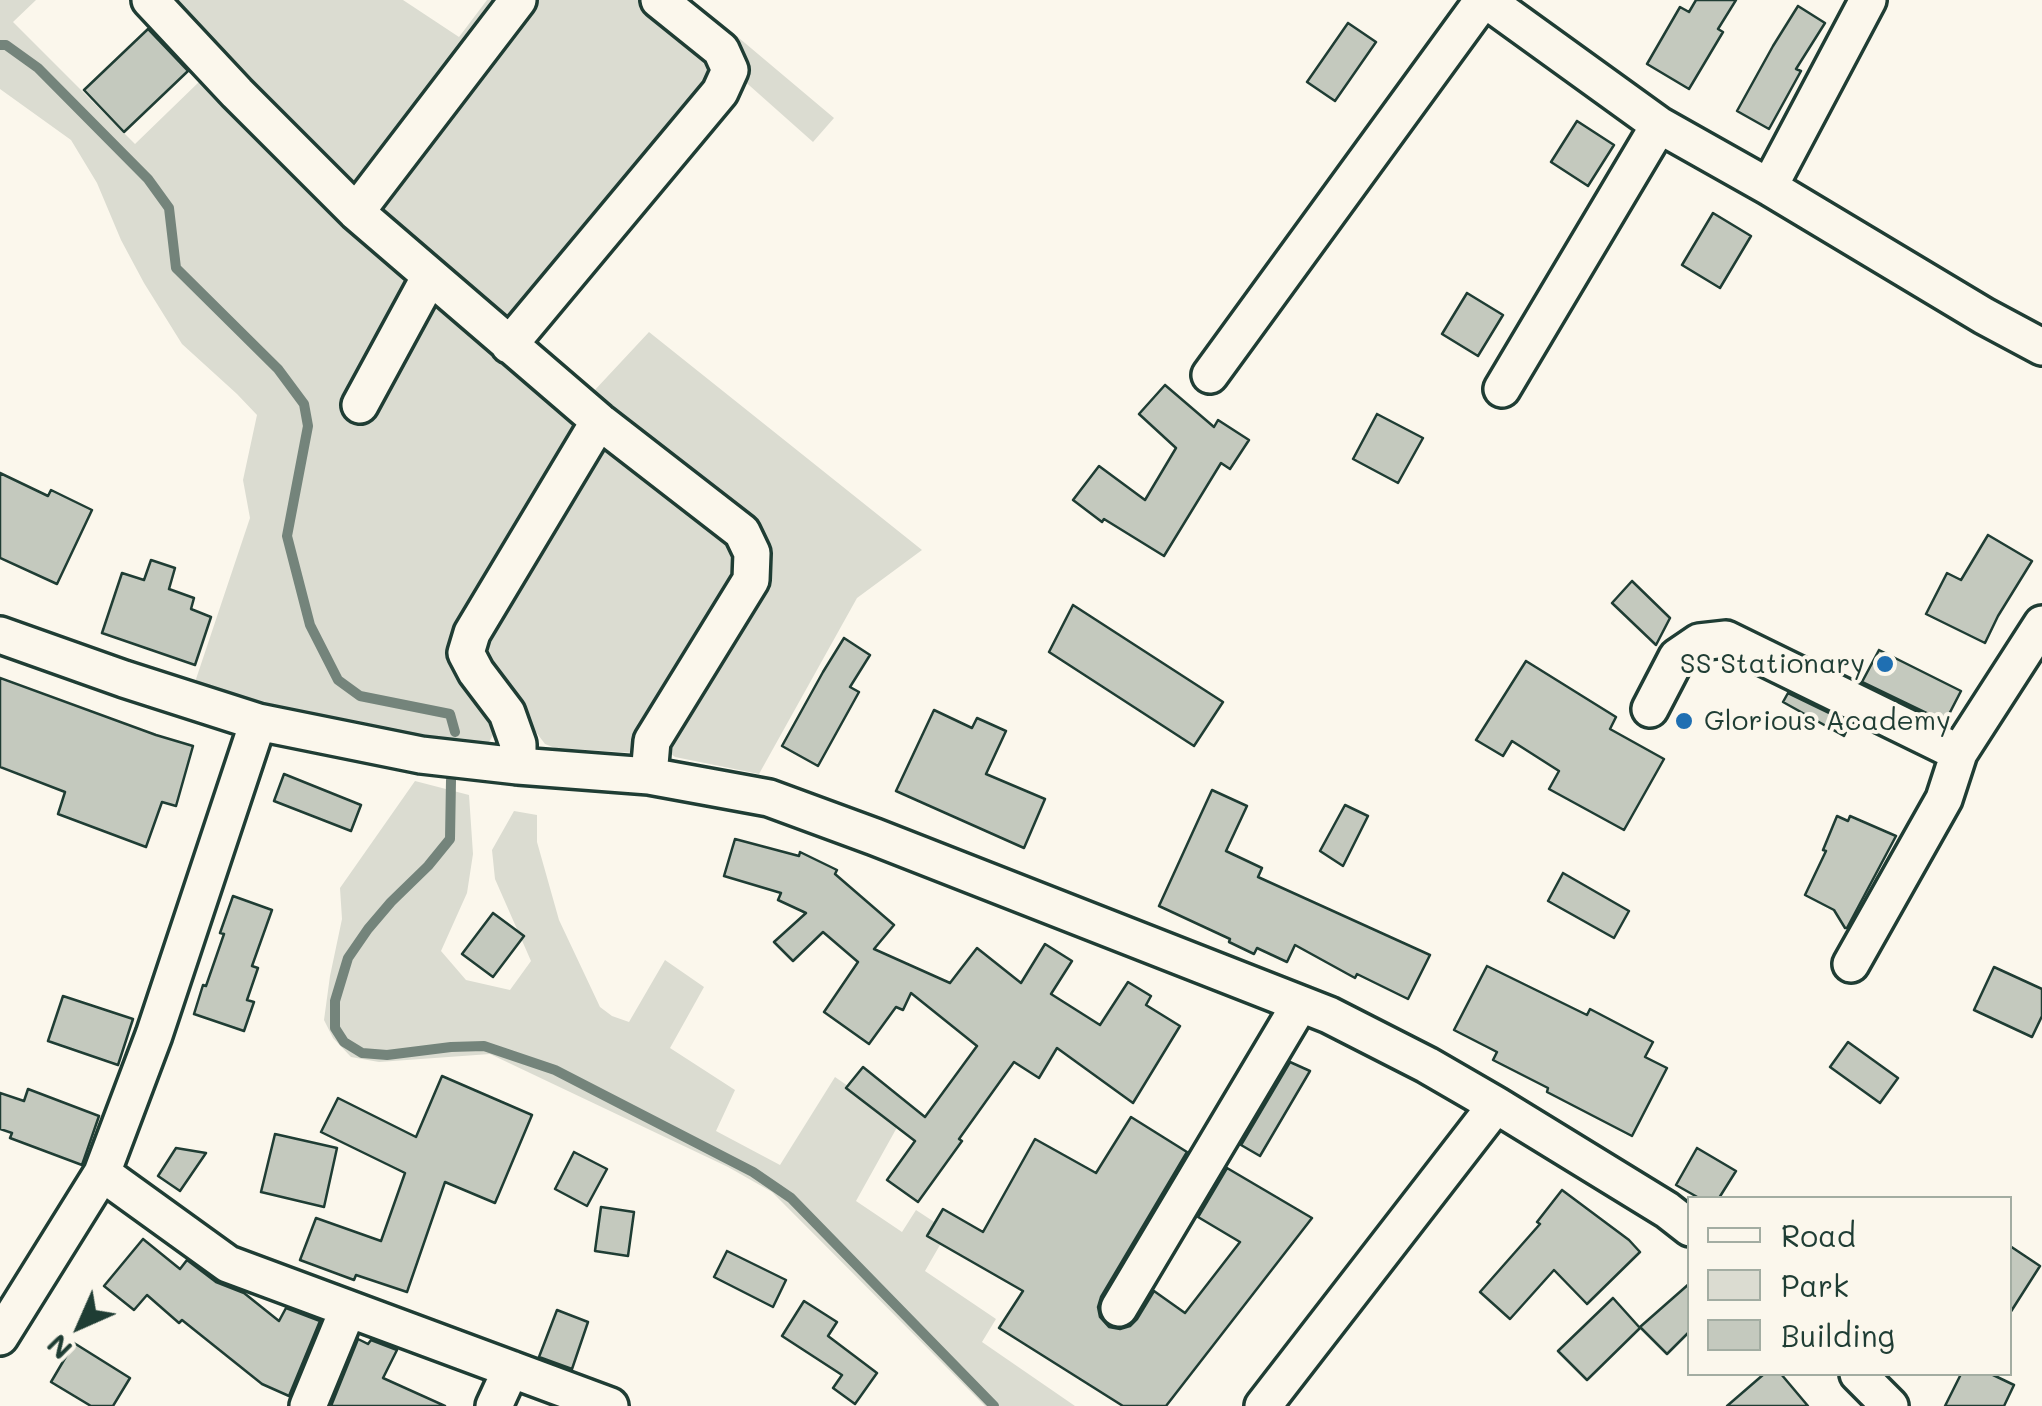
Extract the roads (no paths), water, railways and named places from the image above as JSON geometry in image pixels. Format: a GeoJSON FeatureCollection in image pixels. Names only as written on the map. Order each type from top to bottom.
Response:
{"type":"FeatureCollection","features":[{"type":"Feature","properties":{"kind":"street"},"geometry":{"type":"LineString","coordinates":[[150,0],[356,212],[599,421],[742,532],[752,553],[751,580],[652,742],[650,776]]}},
{"type":"Feature","properties":{"kind":"street"},"geometry":{"type":"LineString","coordinates":[[356,212],[518,0]]}},
{"type":"Feature","properties":{"kind":"street"},"geometry":{"type":"LineString","coordinates":[[509,345],[720,92],[730,70],[721,50],[660,0]]}},
{"type":"Feature","properties":{"kind":"street"},"geometry":{"type":"LineString","coordinates":[[1210,375],[1484,0],[1659,125],[2042,347]]}},
{"type":"Feature","properties":{"kind":"street"},"geometry":{"type":"LineString","coordinates":[[1769,187],[1868,0]]}},
{"type":"Feature","properties":{"kind":"street"},"geometry":{"type":"LineString","coordinates":[[1502,389],[1659,125]]}},
{"type":"Feature","properties":{"kind":"street"},"geometry":{"type":"LineString","coordinates":[[360,405],[430,276]]}},
{"type":"Feature","properties":{"kind":"street"},"geometry":{"type":"LineString","coordinates":[[518,766],[518,744],[507,714],[466,653],[472,633],[599,421]]}},
{"type":"Feature","properties":{"kind":"street"},"geometry":{"type":"LineString","coordinates":[[1851,964],[1944,799],[1959,752],[2042,624]]}},
{"type":"Feature","properties":{"kind":"street"},"geometry":{"type":"LineString","coordinates":[[0,635],[258,722],[421,755],[650,776],[769,798],[1329,1015],[1496,1105],[1687,1226]]}},
{"type":"Feature","properties":{"kind":"street"},"geometry":{"type":"LineString","coordinates":[[1650,709],[1677,657],[1699,642],[1726,638],[1959,752]]}},
{"type":"Feature","properties":{"kind":"street"},"geometry":{"type":"LineString","coordinates":[[0,1337],[102,1173],[154,1035],[258,722]]}},
{"type":"Feature","properties":{"kind":"street"},"geometry":{"type":"LineString","coordinates":[[1119,1308],[1300,1004]]}},
{"type":"Feature","properties":{"kind":"street"},"geometry":{"type":"LineString","coordinates":[[1263,1406],[1496,1105]]}},
{"type":"Feature","properties":{"kind":"street"},"geometry":{"type":"LineString","coordinates":[[102,1173],[228,1264],[610,1406]]}},
{"type":"Feature","properties":{"kind":"street"},"geometry":{"type":"LineString","coordinates":[[308,1406],[348,1309]]}},
{"type":"Feature","properties":{"kind":"street"},"geometry":{"type":"LineString","coordinates":[[494,1406],[512,1369]]}},
{"type":"Feature","properties":{"kind":"street"},"geometry":{"type":"LineString","coordinates":[[1860,1376],[1890,1406]]}},
{"type":"Feature","properties":{"kind":"waterway"},"geometry":{"type":"LineString","coordinates":[[0,45],[6,45],[38,68],[148,179],[169,208],[176,268],[278,369],[304,404],[308,426],[287,536],[310,625],[338,680],[360,696],[450,714],[455,732]]}},
{"type":"Feature","properties":{"kind":"waterway"},"geometry":{"type":"LineString","coordinates":[[451,780],[450,839],[391,902],[348,958],[335,1001],[335,1028],[344,1042],[362,1053],[387,1055],[484,1046],[555,1070],[753,1172],[791,1198],[994,1406]]}},
{"type":"Feature","properties":{"kind":"place","name":"SS Stationary"},"geometry":{"type":"Point","coordinates":[1885,664]}},
{"type":"Feature","properties":{"kind":"place","name":"Glorious Academy"},"geometry":{"type":"Point","coordinates":[1684,721]}}]}
